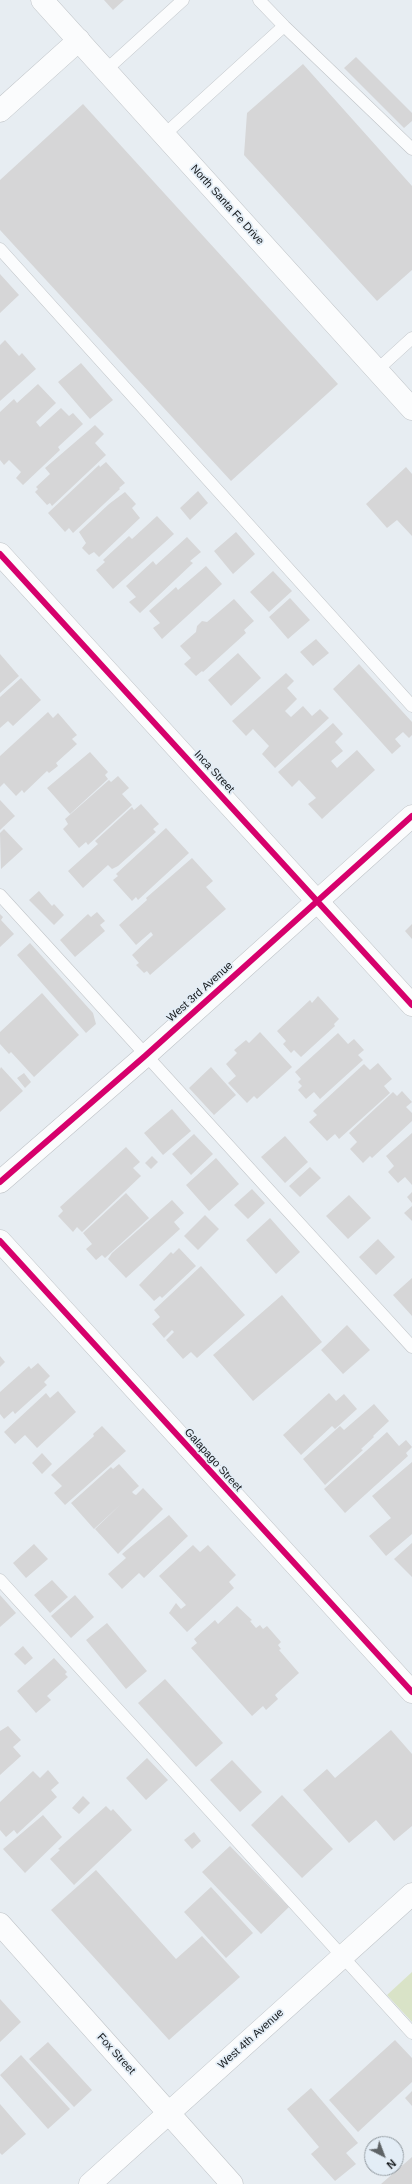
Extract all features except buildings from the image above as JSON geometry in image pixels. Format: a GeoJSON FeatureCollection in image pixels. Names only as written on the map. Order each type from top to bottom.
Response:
{"type":"FeatureCollection","features":[{"type":"Feature","properties":{"kind":"street","name":"North Santa Fe Drive"},"geometry":{"type":"LineString","coordinates":[[42,0],[412,409]]}},
{"type":"Feature","properties":{"kind":"street"},"geometry":{"type":"LineString","coordinates":[[0,111],[79,40]]}},
{"type":"Feature","properties":{"kind":"street","name":"Inca Street"},"geometry":{"type":"LineString","coordinates":[[0,554],[318,900],[412,1005]]}},
{"type":"Feature","properties":{"kind":"street","name":"West 3rd Avenue"},"geometry":{"type":"LineString","coordinates":[[0,1182],[145,1056],[412,816]]}},
{"type":"Feature","properties":{"kind":"street","name":"Galapago Street"},"geometry":{"type":"LineString","coordinates":[[0,1241],[412,1692]]}},
{"type":"Feature","properties":{"kind":"street","name":"West 4th Avenue"},"geometry":{"type":"LineString","coordinates":[[90,2184],[341,1956],[412,1894]]}},
{"type":"Feature","properties":{"kind":"street","name":"Fox Street"},"geometry":{"type":"LineString","coordinates":[[0,1924],[232,2184]]}},
{"type":"Feature","properties":{"kind":"lane"},"geometry":{"type":"LineString","coordinates":[[106,70],[184,0]]}},
{"type":"Feature","properties":{"kind":"lane"},"geometry":{"type":"LineString","coordinates":[[259,0],[412,149]]}},
{"type":"Feature","properties":{"kind":"lane"},"geometry":{"type":"LineString","coordinates":[[164,135],[284,26]]}},
{"type":"Feature","properties":{"kind":"lane"},"geometry":{"type":"LineString","coordinates":[[0,249],[412,706]]}},
{"type":"Feature","properties":{"kind":"lane"},"geometry":{"type":"LineString","coordinates":[[377,370],[412,338]]}},
{"type":"Feature","properties":{"kind":"lane"},"geometry":{"type":"LineString","coordinates":[[0,895],[412,1348]]}},
{"type":"Feature","properties":{"kind":"lane"},"geometry":{"type":"LineString","coordinates":[[0,1580],[412,2033]]}},
{"type":"Feature","properties":{"kind":"green space"},"geometry":{"type":"Polygon","coordinates":[[[412,1972],[412,2022],[387,1995],[412,1972]]]}},
{"type":"Feature","properties":{"kind":"cycle path"},"geometry":{"type":"LineString","coordinates":[[0,554],[412,1005]]}},
{"type":"Feature","properties":{"kind":"cycle path"},"geometry":{"type":"LineString","coordinates":[[0,1182],[145,1056],[412,816]]}},
{"type":"Feature","properties":{"kind":"cycle path"},"geometry":{"type":"LineString","coordinates":[[0,1241],[412,1692]]}}]}
